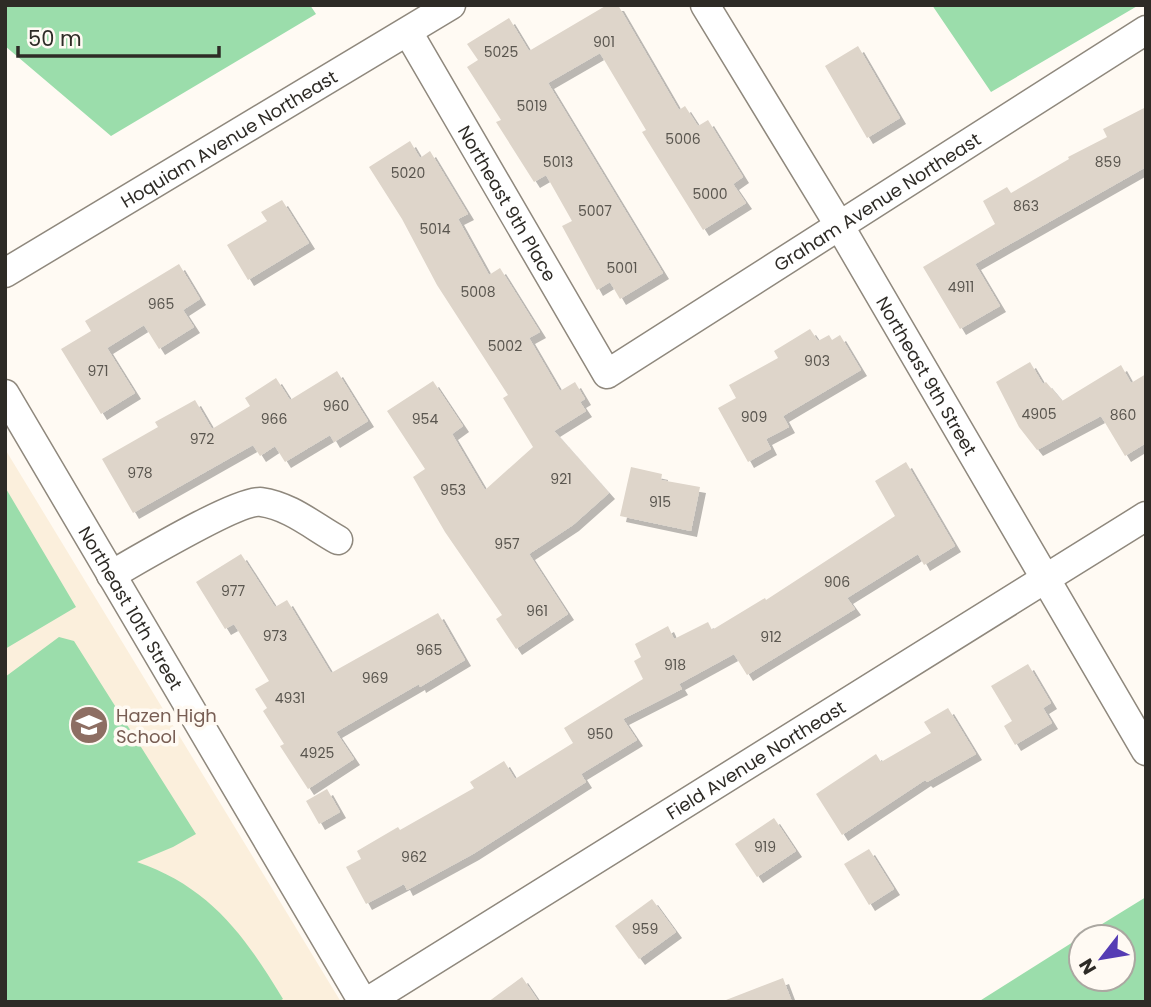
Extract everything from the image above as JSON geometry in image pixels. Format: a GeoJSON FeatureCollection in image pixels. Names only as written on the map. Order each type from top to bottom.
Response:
{"type":"FeatureCollection","features":[{"type":"Feature","properties":{"kind":"street","name":"Hoquiam Avenue Northeast"},"geometry":{"type":"LineString","coordinates":[[5,273],[451,5]]}},
{"type":"Feature","properties":{"kind":"street","name":"Northeast 9th Street"},"geometry":{"type":"LineString","coordinates":[[705,5],[839,225],[1146,751]]}},
{"type":"Feature","properties":{"kind":"street","name":"Graham Avenue Northeast"},"geometry":{"type":"LineString","coordinates":[[607,374],[1146,30]]}},
{"type":"Feature","properties":{"kind":"street","name":"Northeast 9th Place"},"geometry":{"type":"LineString","coordinates":[[408,33],[607,374]]}},
{"type":"Feature","properties":{"kind":"street","name":"Northeast 10th Street"},"geometry":{"type":"LineString","coordinates":[[5,394],[365,1002]]}},
{"type":"Feature","properties":{"kind":"street"},"geometry":{"type":"LineString","coordinates":[[111,575],[222,514],[258,501],[293,512],[338,540]]}},
{"type":"Feature","properties":{"kind":"street","name":"Field Avenue Northeast"},"geometry":{"type":"LineString","coordinates":[[365,1002],[1146,516]]}},
{"type":"Feature","properties":{"kind":"shaded area","name":"Hazen High School"},"geometry":{"type":"Polygon","coordinates":[[[5,449],[341,1002],[5,1002],[5,449]]]}},
{"type":"Feature","properties":{"kind":"green space"},"geometry":{"type":"Polygon","coordinates":[[[5,5],[310,5],[316,14],[111,136],[5,46],[5,5]]]}},
{"type":"Feature","properties":{"kind":"green space"},"geometry":{"type":"Polygon","coordinates":[[[932,5],[1139,5],[991,92],[932,5]]]}},
{"type":"Feature","properties":{"kind":"green space"},"geometry":{"type":"Polygon","coordinates":[[[5,487],[76,607],[5,649],[5,487]]]}},
{"type":"Feature","properties":{"kind":"green space","name":"Hazen High School"},"geometry":{"type":"Polygon","coordinates":[[[59,637],[74,641],[196,834],[137,862],[163,872],[185,885],[223,916],[254,955],[283,999],[278,1002],[5,1002],[5,677],[59,637]]]}},
{"type":"Feature","properties":{"kind":"green space"},"geometry":{"type":"Polygon","coordinates":[[[1146,897],[1146,1002],[978,1002],[1067,946],[1067,993],[1137,993],[1137,923],[1104,923],[1146,897]]]}},
{"type":"Feature","properties":{"kind":"building"},"geometry":{"type":"Polygon","coordinates":[[[607,5],[618,5],[679,110],[685,106],[698,126],[708,120],[743,177],[733,184],[746,203],[703,230],[642,132],[646,130],[600,53],[548,83],[663,273],[620,299],[610,282],[597,290],[562,226],[572,221],[546,175],[534,182],[496,122],[501,120],[467,67],[478,60],[467,44],[509,18],[529,51],[607,5]]]}},
{"type":"Feature","properties":{"kind":"building"},"geometry":{"type":"Polygon","coordinates":[[[858,46],[900,118],[867,138],[825,66],[858,46]]]}},
{"type":"Feature","properties":{"kind":"building"},"geometry":{"type":"Polygon","coordinates":[[[1146,107],[1146,167],[975,264],[1000,306],[960,329],[923,267],[995,224],[983,201],[1007,187],[1011,193],[1069,159],[1068,157],[1107,137],[1103,129],[1146,107]]]}},
{"type":"Feature","properties":{"kind":"building"},"geometry":{"type":"Polygon","coordinates":[[[410,141],[420,158],[430,151],[468,214],[458,219],[489,275],[500,268],[540,332],[529,338],[560,391],[575,382],[585,399],[580,402],[586,411],[554,431],[609,493],[573,525],[529,554],[568,614],[516,649],[496,619],[502,615],[445,532],[413,477],[425,469],[387,411],[433,381],[463,426],[452,434],[485,490],[533,447],[503,398],[508,395],[437,285],[402,219],[369,167],[410,141]]]}},
{"type":"Feature","properties":{"kind":"building"},"geometry":{"type":"Polygon","coordinates":[[[282,200],[309,243],[248,280],[227,245],[267,221],[261,212],[282,200]]]}},
{"type":"Feature","properties":{"kind":"building"},"geometry":{"type":"Polygon","coordinates":[[[179,264],[200,299],[183,310],[194,327],[159,349],[144,325],[107,348],[135,393],[101,414],[61,349],[91,331],[85,321],[179,264]]]}},
{"type":"Feature","properties":{"kind":"building"},"geometry":{"type":"Polygon","coordinates":[[[810,329],[818,341],[829,335],[832,340],[840,335],[861,370],[783,416],[789,427],[766,439],[771,449],[748,462],[718,408],[736,398],[729,385],[778,358],[774,351],[810,329]]]}},
{"type":"Feature","properties":{"kind":"building"},"geometry":{"type":"Polygon","coordinates":[[[1030,362],[1043,384],[1046,382],[1062,401],[1121,365],[1131,383],[1146,374],[1146,443],[1125,456],[1101,416],[1037,450],[1019,427],[996,382],[1030,362]]]}},
{"type":"Feature","properties":{"kind":"building"},"geometry":{"type":"Polygon","coordinates":[[[337,371],[368,421],[334,442],[330,435],[285,462],[275,446],[260,456],[253,445],[133,513],[102,459],[158,427],[155,422],[195,400],[212,429],[250,406],[245,398],[276,378],[290,400],[337,371]]]}},
{"type":"Feature","properties":{"kind":"building"},"geometry":{"type":"Polygon","coordinates":[[[906,462],[955,546],[924,565],[918,554],[847,598],[855,609],[747,675],[734,654],[679,684],[682,689],[623,719],[637,740],[581,774],[586,782],[473,854],[407,890],[404,884],[366,904],[346,867],[361,859],[357,851],[474,788],[470,782],[504,761],[515,779],[573,743],[564,728],[643,679],[634,661],[641,657],[635,644],[668,626],[674,639],[708,622],[712,630],[765,598],[766,600],[895,516],[875,481],[906,462]]]}},
{"type":"Feature","properties":{"kind":"building"},"geometry":{"type":"Polygon","coordinates":[[[631,467],[662,474],[661,480],[700,487],[691,531],[620,516],[631,467]]]}},
{"type":"Feature","properties":{"kind":"building"},"geometry":{"type":"Polygon","coordinates":[[[241,554],[275,607],[287,600],[331,673],[438,613],[465,660],[336,732],[354,759],[308,789],[280,746],[284,744],[263,711],[267,708],[255,689],[269,681],[234,624],[225,629],[196,582],[241,554]]]}},
{"type":"Feature","properties":{"kind":"building"},"geometry":{"type":"Polygon","coordinates":[[[1028,664],[1051,703],[1043,708],[1052,723],[1015,745],[1004,726],[1012,721],[991,686],[1028,664]]]}},
{"type":"Feature","properties":{"kind":"building"},"geometry":{"type":"Polygon","coordinates":[[[948,708],[976,754],[927,782],[925,780],[842,835],[816,794],[876,754],[881,762],[931,733],[924,722],[948,708]]]}},
{"type":"Feature","properties":{"kind":"building"},"geometry":{"type":"Polygon","coordinates":[[[327,789],[340,812],[319,824],[306,801],[327,789]]]}},
{"type":"Feature","properties":{"kind":"building"},"geometry":{"type":"Polygon","coordinates":[[[774,818],[796,851],[757,877],[735,844],[774,818]]]}},
{"type":"Feature","properties":{"kind":"building"},"geometry":{"type":"Polygon","coordinates":[[[869,849],[894,889],[869,905],[844,864],[869,849]]]}},
{"type":"Feature","properties":{"kind":"building"},"geometry":{"type":"Polygon","coordinates":[[[652,899],[676,932],[639,959],[615,926],[652,899]]]}},
{"type":"Feature","properties":{"kind":"building"},"geometry":{"type":"Polygon","coordinates":[[[522,977],[539,1002],[488,1002],[522,977]]]}},
{"type":"Feature","properties":{"kind":"building"},"geometry":{"type":"Polygon","coordinates":[[[783,978],[792,1002],[726,1002],[726,1000],[783,978]]]}},
{"type":"Feature","properties":{"kind":"place","name":"Hazen High School"},"geometry":{"type":"Point","coordinates":[89,725]}}]}
